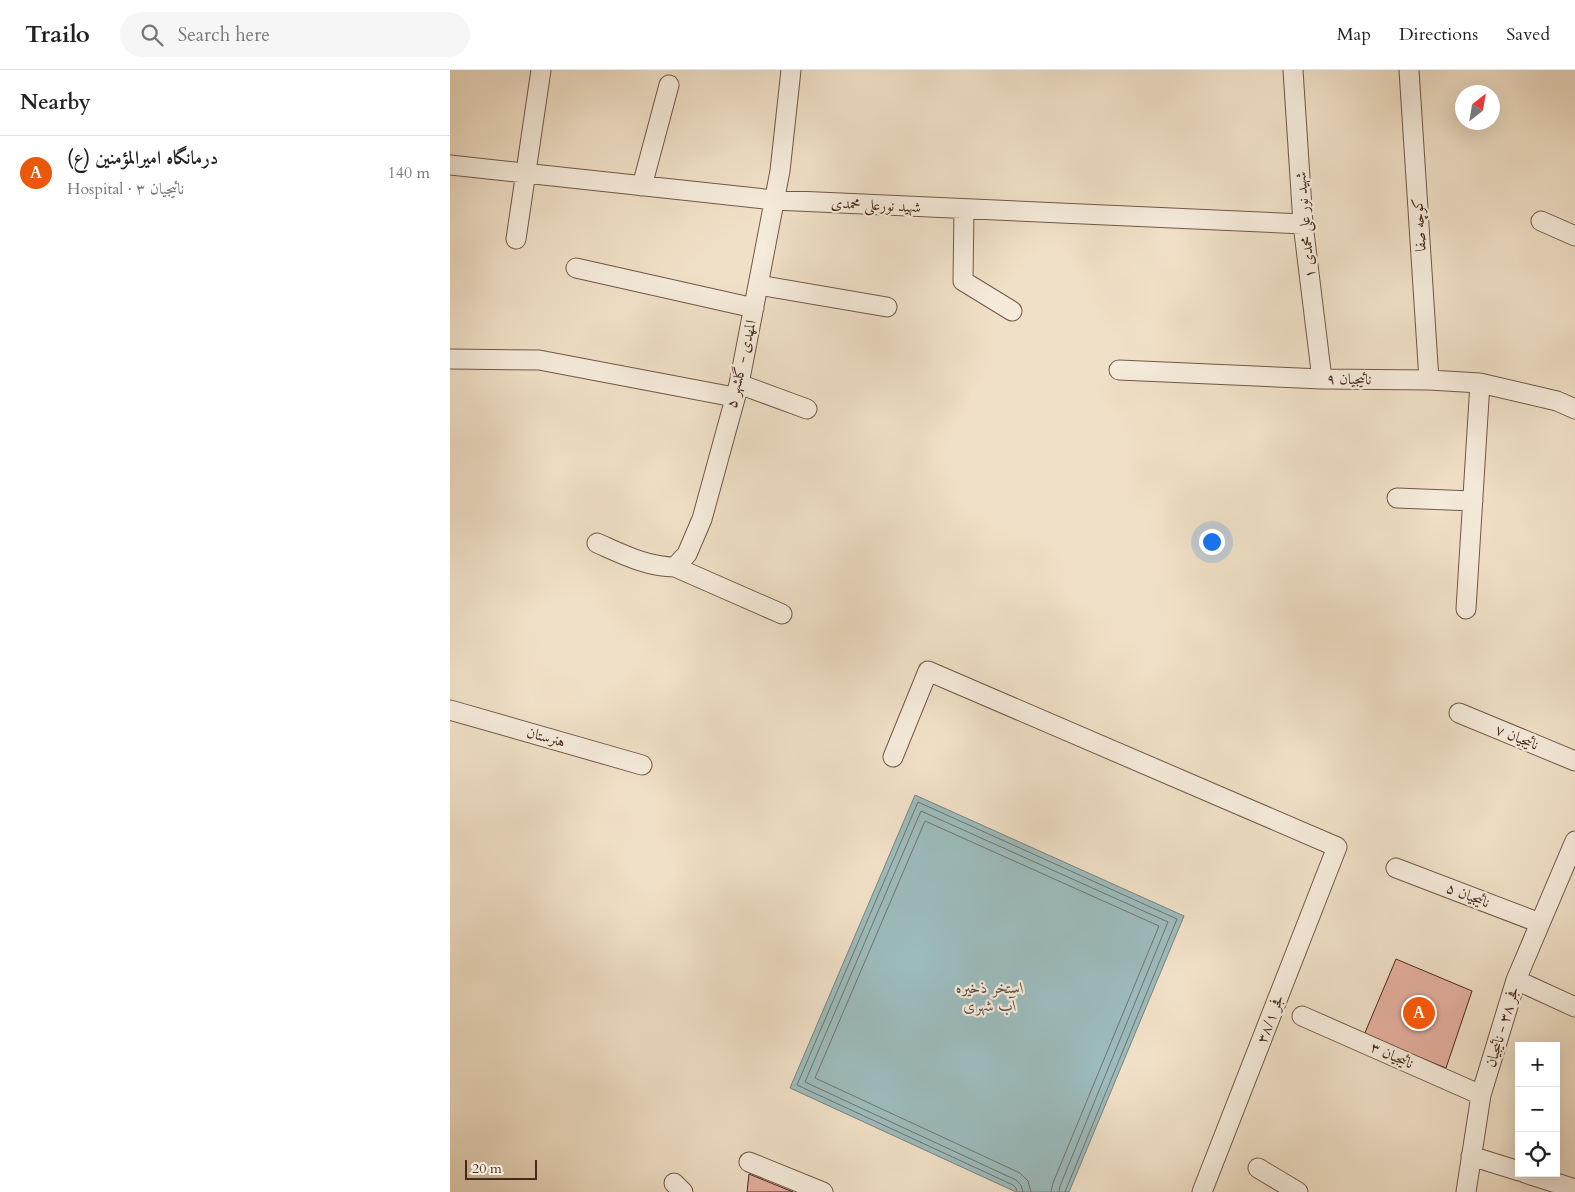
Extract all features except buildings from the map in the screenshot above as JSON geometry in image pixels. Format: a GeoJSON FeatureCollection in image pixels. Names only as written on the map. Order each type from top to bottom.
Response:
{"type":"FeatureCollection","features":[{"type":"Feature","properties":{"kind":"street"},"geometry":{"type":"LineString","coordinates":[[516,239],[541,70]]}},
{"type":"Feature","properties":{"kind":"street","name":"المهدی - گلشهر ۵"},"geometry":{"type":"LineString","coordinates":[[675,567],[687,554],[702,518],[737,391],[780,171],[791,70]]}},
{"type":"Feature","properties":{"kind":"street","name":"شهید نور علی محمدی ۱"},"geometry":{"type":"LineString","coordinates":[[1293,70],[1303,224],[1322,379]]}},
{"type":"Feature","properties":{"kind":"street","name":"کوچه صفا"},"geometry":{"type":"LineString","coordinates":[[1409,70],[1428,380]]}},
{"type":"Feature","properties":{"kind":"street"},"geometry":{"type":"LineString","coordinates":[[642,186],[669,85]]}},
{"type":"Feature","properties":{"kind":"street","name":"شهید نورعلی محمدی"},"geometry":{"type":"LineString","coordinates":[[450,166],[774,200],[1303,224]]}},
{"type":"Feature","properties":{"kind":"street"},"geometry":{"type":"LineString","coordinates":[[964,209],[963,282],[1012,311]]}},
{"type":"Feature","properties":{"kind":"street"},"geometry":{"type":"LineString","coordinates":[[1541,221],[1575,236]]}},
{"type":"Feature","properties":{"kind":"street"},"geometry":{"type":"LineString","coordinates":[[576,268],[754,308]]}},
{"type":"Feature","properties":{"kind":"street"},"geometry":{"type":"LineString","coordinates":[[758,285],[887,306]]}},
{"type":"Feature","properties":{"kind":"street"},"geometry":{"type":"LineString","coordinates":[[450,359],[539,360],[737,391],[807,410]]}},
{"type":"Feature","properties":{"kind":"street","name":"نائیجیان ۹"},"geometry":{"type":"LineString","coordinates":[[1119,370],[1322,379],[1428,380],[1480,383],[1557,400],[1575,409]]}},
{"type":"Feature","properties":{"kind":"street"},"geometry":{"type":"LineString","coordinates":[[1466,608],[1480,383]]}},
{"type":"Feature","properties":{"kind":"street"},"geometry":{"type":"LineString","coordinates":[[1397,498],[1473,501]]}},
{"type":"Feature","properties":{"kind":"street"},"geometry":{"type":"LineString","coordinates":[[597,543],[634,559],[660,567],[675,567],[782,614]]}},
{"type":"Feature","properties":{"kind":"street","name":"فجر ۳۸/۱"},"geometry":{"type":"LineString","coordinates":[[893,757],[928,671],[1337,847],[1202,1192]]}},
{"type":"Feature","properties":{"kind":"street","name":"هنرستان"},"geometry":{"type":"LineString","coordinates":[[450,710],[642,765]]}},
{"type":"Feature","properties":{"kind":"street","name":"نائیجیان ۷"},"geometry":{"type":"LineString","coordinates":[[1459,713],[1575,761]]}},
{"type":"Feature","properties":{"kind":"street","name":"فجر ۳۸ - نائیجیان"},"geometry":{"type":"LineString","coordinates":[[1466,1192],[1481,1095],[1516,980],[1574,847]]}},
{"type":"Feature","properties":{"kind":"street","name":"نائیجیان ۵"},"geometry":{"type":"LineString","coordinates":[[1396,868],[1540,923]]}},
{"type":"Feature","properties":{"kind":"street"},"geometry":{"type":"LineString","coordinates":[[1516,980],[1575,1007]]}},
{"type":"Feature","properties":{"kind":"street","name":"نائیجیان ۳"},"geometry":{"type":"LineString","coordinates":[[1302,1016],[1481,1095]]}},
{"type":"Feature","properties":{"kind":"street"},"geometry":{"type":"LineString","coordinates":[[1471,1156],[1515,1170]]}},
{"type":"Feature","properties":{"kind":"street"},"geometry":{"type":"LineString","coordinates":[[749,1162],[823,1192]]}},
{"type":"Feature","properties":{"kind":"street"},"geometry":{"type":"LineString","coordinates":[[1258,1168],[1298,1192]]}},
{"type":"Feature","properties":{"kind":"street"},"geometry":{"type":"LineString","coordinates":[[1538,1177],[1575,1189]]}},
{"type":"Feature","properties":{"kind":"water","name":"استخر ذخیره آب شهری"},"geometry":{"type":"Polygon","coordinates":[[[915,795],[1184,916],[1069,1192],[1016,1192],[790,1088],[915,795]]]}},
{"type":"Feature","properties":{"kind":"place","name":"درمانگاه امیرالمؤمنین (ع)"},"geometry":{"type":"Point","coordinates":[1419,1013]}}]}
